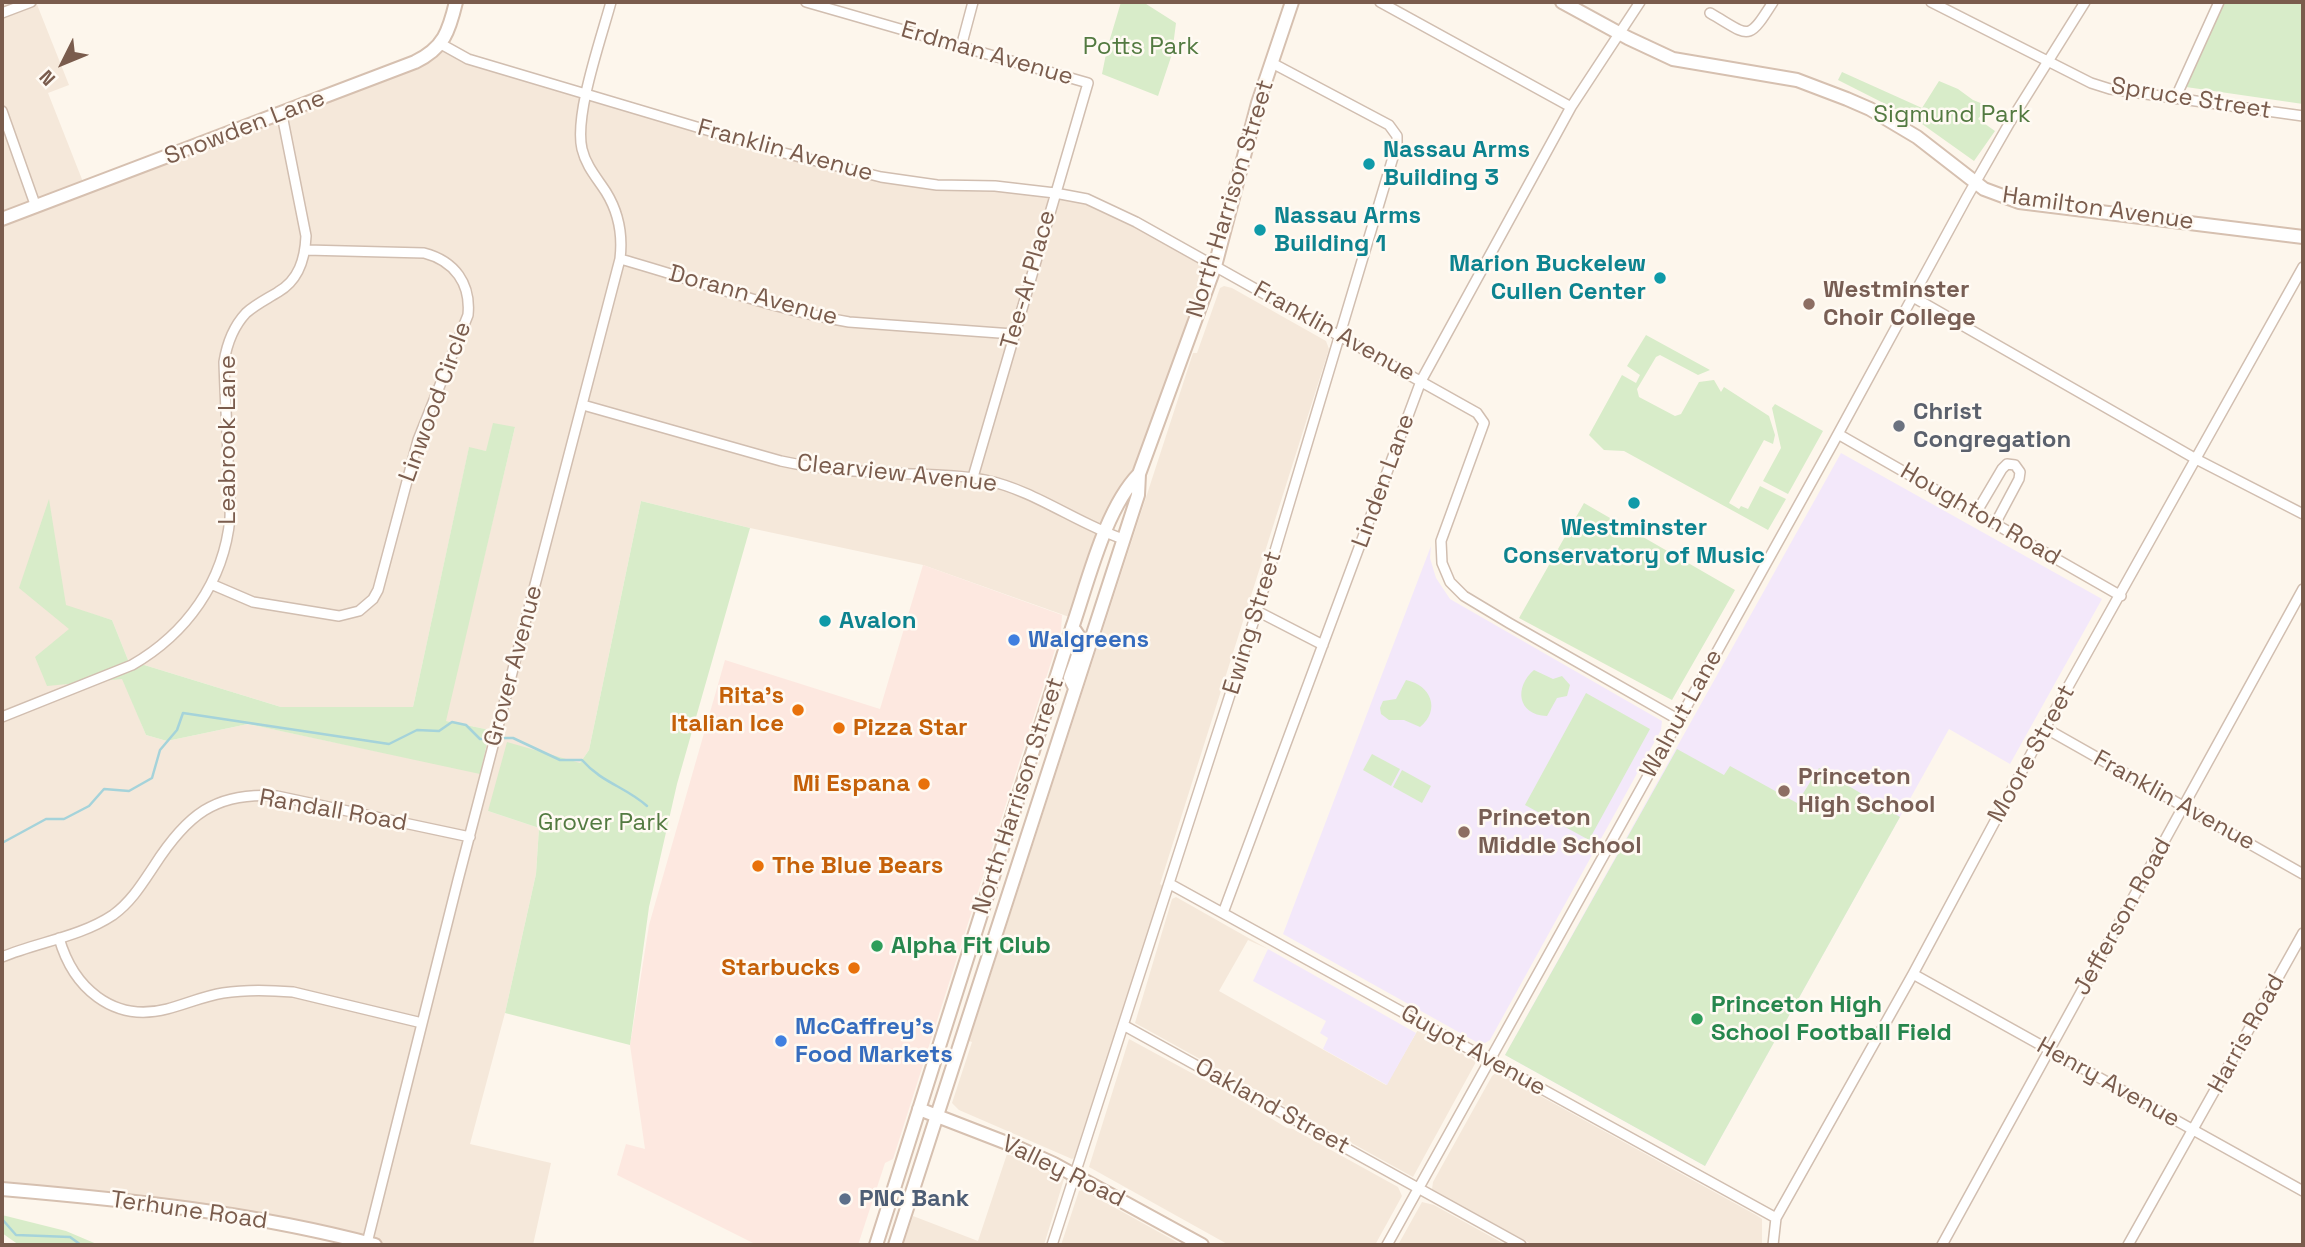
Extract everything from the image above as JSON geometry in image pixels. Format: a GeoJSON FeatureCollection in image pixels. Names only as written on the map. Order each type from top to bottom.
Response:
{"type":"FeatureCollection","features":[{"type":"Feature","properties":{"kind":"street"},"geometry":{"type":"LineString","coordinates":[[2,13],[31,2]]}},
{"type":"Feature","properties":{"kind":"street"},"geometry":{"type":"LineString","coordinates":[[441,44],[456,2]]}},
{"type":"Feature","properties":{"kind":"street","name":"Grover Avenue"},"geometry":{"type":"LineString","coordinates":[[371,1244],[422,1023],[620,258],[621,231],[618,216],[613,203],[592,172],[582,148],[580,120],[611,2]]}},
{"type":"Feature","properties":{"kind":"street","name":"Erdman Avenue"},"geometry":{"type":"LineString","coordinates":[[806,2],[1088,82]]}},
{"type":"Feature","properties":{"kind":"street"},"geometry":{"type":"LineString","coordinates":[[961,47],[973,2]]}},
{"type":"Feature","properties":{"kind":"street"},"geometry":{"type":"LineString","coordinates":[[1380,2],[1571,107]]}},
{"type":"Feature","properties":{"kind":"street","name":"Hamilton Avenue"},"geometry":{"type":"LineString","coordinates":[[1562,2],[1673,59],[1769,74],[1821,88],[1870,109],[1917,137],[1993,194],[2019,202],[2303,237]]}},
{"type":"Feature","properties":{"kind":"street","name":"Linden Lane"},"geometry":{"type":"LineString","coordinates":[[1223,913],[1421,380],[1571,107],[1640,2]]}},
{"type":"Feature","properties":{"kind":"street"},"geometry":{"type":"LineString","coordinates":[[1710,13],[1743,32],[1751,32],[1773,2]]}},
{"type":"Feature","properties":{"kind":"street","name":"Spruce Street"},"geometry":{"type":"LineString","coordinates":[[1931,2],[2091,83],[2110,89],[2303,116]]}},
{"type":"Feature","properties":{"kind":"street","name":"Walnut Lane"},"geometry":{"type":"LineString","coordinates":[[1387,1245],[1976,182],[2085,2]]}},
{"type":"Feature","properties":{"kind":"street"},"geometry":{"type":"LineString","coordinates":[[2175,99],[2219,2]]}},
{"type":"Feature","properties":{"kind":"street","name":"North Harrison Street"},"geometry":{"type":"LineString","coordinates":[[895,1245],[1109,587],[1138,495],[1139,474],[1216,266],[1258,103],[1289,3]]}},
{"type":"Feature","properties":{"kind":"street","name":"Franklin Avenue"},"geometry":{"type":"LineString","coordinates":[[441,44],[468,59],[586,95],[784,153],[881,177],[937,185],[995,186],[1087,199],[1216,266],[1477,413],[1484,423],[1441,541],[1442,563],[1450,582],[1464,596],[1498,617],[1679,720]]}},
{"type":"Feature","properties":{"kind":"street","name":"Snowden Lane"},"geometry":{"type":"LineString","coordinates":[[2,219],[282,115],[415,62],[441,44]]}},
{"type":"Feature","properties":{"kind":"street","name":"Ewing Street"},"geometry":{"type":"LineString","coordinates":[[1052,1245],[1257,611],[1397,144],[1396,136],[1389,125],[1272,63]]}},
{"type":"Feature","properties":{"kind":"street","name":"Tee-Ar Place"},"geometry":{"type":"LineString","coordinates":[[973,477],[1088,82]]}},
{"type":"Feature","properties":{"kind":"street"},"geometry":{"type":"LineString","coordinates":[[2,111],[36,207]]}},
{"type":"Feature","properties":{"kind":"street"},"geometry":{"type":"LineString","coordinates":[[282,115],[306,236],[306,250]]}},
{"type":"Feature","properties":{"kind":"street","name":"Linwood Circle"},"geometry":{"type":"LineString","coordinates":[[211,584],[253,602],[339,616],[359,611],[373,599],[378,590],[418,440],[468,316],[468,294],[460,275],[453,267],[433,255],[306,250]]}},
{"type":"Feature","properties":{"kind":"street","name":"Leabrook Lane"},"geometry":{"type":"LineString","coordinates":[[2,717],[147,657],[164,645],[204,598],[222,558],[230,516],[224,362],[226,348],[238,323],[248,312],[290,283],[303,262],[306,250]]}},
{"type":"Feature","properties":{"kind":"street","name":"Dorann Avenue"},"geometry":{"type":"LineString","coordinates":[[620,258],[797,312],[828,318],[849,322],[1013,334]]}},
{"type":"Feature","properties":{"kind":"street","name":"Moore Street"},"geometry":{"type":"LineString","coordinates":[[1773,1245],[1776,1218],[1913,974],[2045,728],[2303,267]]}},
{"type":"Feature","properties":{"kind":"street"},"geometry":{"type":"LineString","coordinates":[[1913,298],[2196,459],[2303,514]]}},
{"type":"Feature","properties":{"kind":"street","name":"Clearview Avenue"},"geometry":{"type":"LineString","coordinates":[[583,405],[808,467],[973,477],[998,482],[1123,539]]}},
{"type":"Feature","properties":{"kind":"street","name":"Houghton Road"},"geometry":{"type":"LineString","coordinates":[[1838,434],[2121,596]]}},
{"type":"Feature","properties":{"kind":"street"},"geometry":{"type":"LineString","coordinates":[[1976,513],[2002,469],[2007,464],[2015,465],[2020,472],[2020,479],[1995,524]]}},
{"type":"Feature","properties":{"kind":"street","name":"North Harrison Street"},"geometry":{"type":"LineString","coordinates":[[876,1245],[1072,628],[1105,533],[1126,486],[1139,474]]}},
{"type":"Feature","properties":{"kind":"street"},"geometry":{"type":"LineString","coordinates":[[1086,589],[1109,587]]}},
{"type":"Feature","properties":{"kind":"street","name":"Jefferson Road"},"geometry":{"type":"LineString","coordinates":[[1942,1245],[2303,589]]}},
{"type":"Feature","properties":{"kind":"street"},"geometry":{"type":"LineString","coordinates":[[1257,611],[1323,645]]}},
{"type":"Feature","properties":{"kind":"street"},"geometry":{"type":"LineString","coordinates":[[1072,628],[1078,633],[1081,642],[1070,678],[1075,688]]}},
{"type":"Feature","properties":{"kind":"street"},"geometry":{"type":"LineString","coordinates":[[1037,740],[1057,731],[1065,720]]}},
{"type":"Feature","properties":{"kind":"street","name":"Franklin Avenue"},"geometry":{"type":"LineString","coordinates":[[2045,728],[2303,874]]}},
{"type":"Feature","properties":{"kind":"street","name":"Randall Road"},"geometry":{"type":"LineString","coordinates":[[2,957],[84,930],[115,913],[138,890],[166,847],[188,822],[216,804],[231,799],[254,795],[277,796],[470,837]]}},
{"type":"Feature","properties":{"kind":"street","name":"Guyot Avenue"},"geometry":{"type":"LineString","coordinates":[[1170,884],[1776,1218]]}},
{"type":"Feature","properties":{"kind":"street","name":"Harris Road"},"geometry":{"type":"LineString","coordinates":[[2129,1245],[2303,933]]}},
{"type":"Feature","properties":{"kind":"street"},"geometry":{"type":"LineString","coordinates":[[59,938],[68,963],[86,988],[122,1009],[151,1012],[224,993],[273,990],[293,992],[422,1023]]}},
{"type":"Feature","properties":{"kind":"street","name":"Henry Avenue"},"geometry":{"type":"LineString","coordinates":[[1913,974],[2303,1191]]}},
{"type":"Feature","properties":{"kind":"street","name":"Oakland Street"},"geometry":{"type":"LineString","coordinates":[[1125,1026],[1521,1245]]}},
{"type":"Feature","properties":{"kind":"street","name":"Valley Road"},"geometry":{"type":"LineString","coordinates":[[919,1110],[1012,1145],[1202,1245]]}},
{"type":"Feature","properties":{"kind":"street","name":"Terhune Road"},"geometry":{"type":"LineString","coordinates":[[2,1189],[134,1201],[234,1214],[371,1244]]}},
{"type":"Feature","properties":{"kind":"shaded area"},"geometry":{"type":"Polygon","coordinates":[[[2,2],[36,2],[69,85],[48,93],[85,187],[415,62],[441,44],[458,54],[881,177],[1087,199],[1215,266],[1139,474],[1126,487],[1075,619],[923,565],[750,528],[641,501],[589,750],[580,763],[488,811],[539,828],[536,874],[505,1013],[470,1144],[551,1163],[533,1245],[357,1245],[234,1214],[2,1191],[2,2]],[[515,427],[486,451],[469,448],[413,707],[281,707],[128,660],[112,620],[66,606],[70,629],[123,679],[146,735],[167,741],[248,724],[480,773],[490,730],[445,721],[515,427]]]}},
{"type":"Feature","properties":{"kind":"shaded area"},"geometry":{"type":"Polygon","coordinates":[[[1224,286],[1326,341],[1329,349],[1160,884],[1163,886],[1072,1159],[959,1110],[952,1103],[972,1042],[969,1041],[1193,353],[1197,353],[1220,288],[1224,286]]]}},
{"type":"Feature","properties":{"kind":"shaded area","name":"Princeton High School"},"geometry":{"type":"Polygon","coordinates":[[[1841,453],[2102,599],[2010,764],[1949,729],[1705,1166],[1505,1055],[1841,453]]]}},
{"type":"Feature","properties":{"kind":"shaded area","name":"Princeton Middle School"},"geometry":{"type":"Polygon","coordinates":[[[1431,546],[1430,558],[1436,578],[1450,599],[1662,721],[1661,730],[1490,1040],[1480,1044],[1283,934],[1431,546]]]}},
{"type":"Feature","properties":{"kind":"shaded area"},"geometry":{"type":"Polygon","coordinates":[[[923,565],[1062,615],[1061,631],[893,1159],[885,1163],[858,1245],[757,1245],[617,1175],[626,1144],[645,1149],[630,1045],[649,925],[725,660],[880,709],[923,565]]]}},
{"type":"Feature","properties":{"kind":"shaded area"},"geometry":{"type":"Polygon","coordinates":[[[1176,897],[1268,949],[1248,940],[1219,991],[1386,1085],[1419,1028],[1476,1062],[1413,1177],[1135,1023],[1172,899],[1176,897]]]}},
{"type":"Feature","properties":{"kind":"shaded area"},"geometry":{"type":"Polygon","coordinates":[[[1268,949],[1416,1033],[1387,1085],[1323,1049],[1328,1038],[1320,1033],[1326,1021],[1253,981],[1268,949]]]}},
{"type":"Feature","properties":{"kind":"shaded area"},"geometry":{"type":"Polygon","coordinates":[[[1129,1039],[1398,1187],[1402,1196],[1375,1245],[1229,1245],[1089,1167],[1129,1039]]]}},
{"type":"Feature","properties":{"kind":"shaded area"},"geometry":{"type":"Polygon","coordinates":[[[1497,1072],[1756,1215],[1762,1219],[1762,1245],[1533,1245],[1436,1192],[1432,1189],[1433,1182],[1492,1076],[1497,1072]]]}},
{"type":"Feature","properties":{"kind":"shaded area"},"geometry":{"type":"Polygon","coordinates":[[[1007,1154],[1064,1179],[1044,1245],[903,1245],[913,1216],[978,1241],[1007,1154]]]}},
{"type":"Feature","properties":{"kind":"shaded area"},"geometry":{"type":"Polygon","coordinates":[[[1083,1190],[1182,1245],[1061,1245],[1079,1191],[1083,1190]]]}},
{"type":"Feature","properties":{"kind":"shaded area"},"geometry":{"type":"Polygon","coordinates":[[[1422,1202],[1434,1205],[1506,1245],[1398,1245],[1422,1202]]]}},
{"type":"Feature","properties":{"kind":"green space","name":"Potts Park"},"geometry":{"type":"Polygon","coordinates":[[[1121,2],[1143,2],[1176,23],[1172,54],[1158,96],[1102,74],[1121,2]]]}},
{"type":"Feature","properties":{"kind":"green space"},"geometry":{"type":"Polygon","coordinates":[[[2223,2],[2303,2],[2303,104],[2186,87],[2223,2]]]}},
{"type":"Feature","properties":{"kind":"green space","name":"Sigmund Park"},"geometry":{"type":"Polygon","coordinates":[[[1842,72],[1922,108],[1939,81],[1988,106],[1978,119],[1995,131],[1974,161],[1915,119],[1838,80],[1842,72]]]}},
{"type":"Feature","properties":{"kind":"green space"},"geometry":{"type":"Polygon","coordinates":[[[1646,335],[1710,370],[1698,375],[1660,355],[1656,357],[1637,389],[1639,397],[1675,416],[1681,414],[1699,382],[1714,380],[1721,392],[1724,387],[1769,416],[1775,435],[1773,444],[1764,440],[1729,503],[1739,509],[1741,506],[1748,509],[1760,486],[1786,499],[1768,530],[1624,451],[1604,450],[1589,435],[1622,375],[1636,383],[1640,375],[1627,366],[1646,335]]]}},
{"type":"Feature","properties":{"kind":"green space"},"geometry":{"type":"Polygon","coordinates":[[[1775,404],[1823,431],[1788,494],[1763,481],[1781,448],[1772,408],[1775,404]]]}},
{"type":"Feature","properties":{"kind":"green space"},"geometry":{"type":"Polygon","coordinates":[[[493,423],[515,427],[446,721],[490,730],[480,774],[248,724],[167,741],[146,735],[122,679],[47,686],[35,657],[69,629],[19,588],[49,499],[66,605],[112,620],[128,660],[281,707],[413,707],[469,447],[486,451],[493,423]]]}},
{"type":"Feature","properties":{"kind":"green space","name":"Grover Park"},"geometry":{"type":"Polygon","coordinates":[[[641,501],[750,528],[677,784],[649,907],[630,1045],[505,1013],[536,874],[539,828],[488,811],[507,742],[580,763],[589,750],[641,501]]]}},
{"type":"Feature","properties":{"kind":"green space"},"geometry":{"type":"Polygon","coordinates":[[[1584,503],[1735,590],[1672,700],[1519,618],[1584,503]]]}},
{"type":"Feature","properties":{"kind":"green space"},"geometry":{"type":"Polygon","coordinates":[[[1534,670],[1553,679],[1562,676],[1570,685],[1567,696],[1557,698],[1547,716],[1529,711],[1522,699],[1523,684],[1534,670]]]}},
{"type":"Feature","properties":{"kind":"green space"},"geometry":{"type":"Polygon","coordinates":[[[1406,680],[1422,687],[1430,699],[1430,713],[1420,727],[1404,720],[1389,720],[1381,714],[1383,701],[1396,699],[1406,680]]]}},
{"type":"Feature","properties":{"kind":"green space"},"geometry":{"type":"Polygon","coordinates":[[[1586,693],[1650,729],[1589,840],[1525,805],[1586,693]]]}},
{"type":"Feature","properties":{"kind":"green space"},"geometry":{"type":"Polygon","coordinates":[[[1677,749],[1724,775],[1730,766],[1797,803],[1819,768],[1900,817],[1705,1166],[1505,1055],[1677,749]]]}},
{"type":"Feature","properties":{"kind":"green space"},"geometry":{"type":"Polygon","coordinates":[[[1372,754],[1400,769],[1391,786],[1363,770],[1372,754]]]}},
{"type":"Feature","properties":{"kind":"green space"},"geometry":{"type":"Polygon","coordinates":[[[1402,770],[1431,786],[1422,803],[1393,787],[1402,770]]]}},
{"type":"Feature","properties":{"kind":"green space"},"geometry":{"type":"Polygon","coordinates":[[[2,1215],[66,1231],[99,1245],[19,1245],[2,1233],[2,1215]]]}},
{"type":"Feature","properties":{"kind":"waterway"},"geometry":{"type":"LineString","coordinates":[[2,843],[46,819],[64,819],[89,806],[104,789],[129,791],[152,778],[160,750],[177,730],[183,713],[389,744],[417,730],[439,731],[452,722],[466,725],[480,739],[487,739]]}},
{"type":"Feature","properties":{"kind":"waterway"},"geometry":{"type":"LineString","coordinates":[[503,738],[513,738],[560,760],[582,760],[598,774],[647,806]]}},
{"type":"Feature","properties":{"kind":"waterway"},"geometry":{"type":"LineString","coordinates":[[2,1219],[16,1235],[70,1237],[81,1245]]}},
{"type":"Feature","properties":{"kind":"place","name":"Nassau Arms Building 3"},"geometry":{"type":"Point","coordinates":[1369,164]}},
{"type":"Feature","properties":{"kind":"place","name":"Nassau Arms Building 1"},"geometry":{"type":"Point","coordinates":[1260,230]}},
{"type":"Feature","properties":{"kind":"place","name":"Marion Buckelew Cullen Center"},"geometry":{"type":"Point","coordinates":[1660,278]}},
{"type":"Feature","properties":{"kind":"place","name":"Westminster Choir College"},"geometry":{"type":"Point","coordinates":[1809,304]}},
{"type":"Feature","properties":{"kind":"place","name":"Christ Congregation"},"geometry":{"type":"Point","coordinates":[1899,426]}},
{"type":"Feature","properties":{"kind":"place","name":"Westminster Conservatory of Music"},"geometry":{"type":"Point","coordinates":[1634,503]}},
{"type":"Feature","properties":{"kind":"place","name":"Avalon"},"geometry":{"type":"Point","coordinates":[825,621]}},
{"type":"Feature","properties":{"kind":"place","name":"Walgreens"},"geometry":{"type":"Point","coordinates":[1014,640]}},
{"type":"Feature","properties":{"kind":"place","name":"Rita's Italian Ice"},"geometry":{"type":"Point","coordinates":[798,710]}},
{"type":"Feature","properties":{"kind":"place","name":"Pizza Star"},"geometry":{"type":"Point","coordinates":[839,728]}},
{"type":"Feature","properties":{"kind":"place","name":"Mi Espana"},"geometry":{"type":"Point","coordinates":[924,784]}},
{"type":"Feature","properties":{"kind":"place","name":"Princeton High School"},"geometry":{"type":"Point","coordinates":[1784,791]}},
{"type":"Feature","properties":{"kind":"place","name":"Princeton Middle School"},"geometry":{"type":"Point","coordinates":[1464,832]}},
{"type":"Feature","properties":{"kind":"place","name":"The Blue Bears"},"geometry":{"type":"Point","coordinates":[758,866]}},
{"type":"Feature","properties":{"kind":"place","name":"Alpha Fit Club"},"geometry":{"type":"Point","coordinates":[877,946]}},
{"type":"Feature","properties":{"kind":"place","name":"Starbucks"},"geometry":{"type":"Point","coordinates":[854,968]}},
{"type":"Feature","properties":{"kind":"place","name":"Princeton High School Football Field"},"geometry":{"type":"Point","coordinates":[1697,1019]}},
{"type":"Feature","properties":{"kind":"place","name":"McCaffrey's Food Markets"},"geometry":{"type":"Point","coordinates":[781,1041]}},
{"type":"Feature","properties":{"kind":"place","name":"PNC Bank"},"geometry":{"type":"Point","coordinates":[845,1199]}}]}
